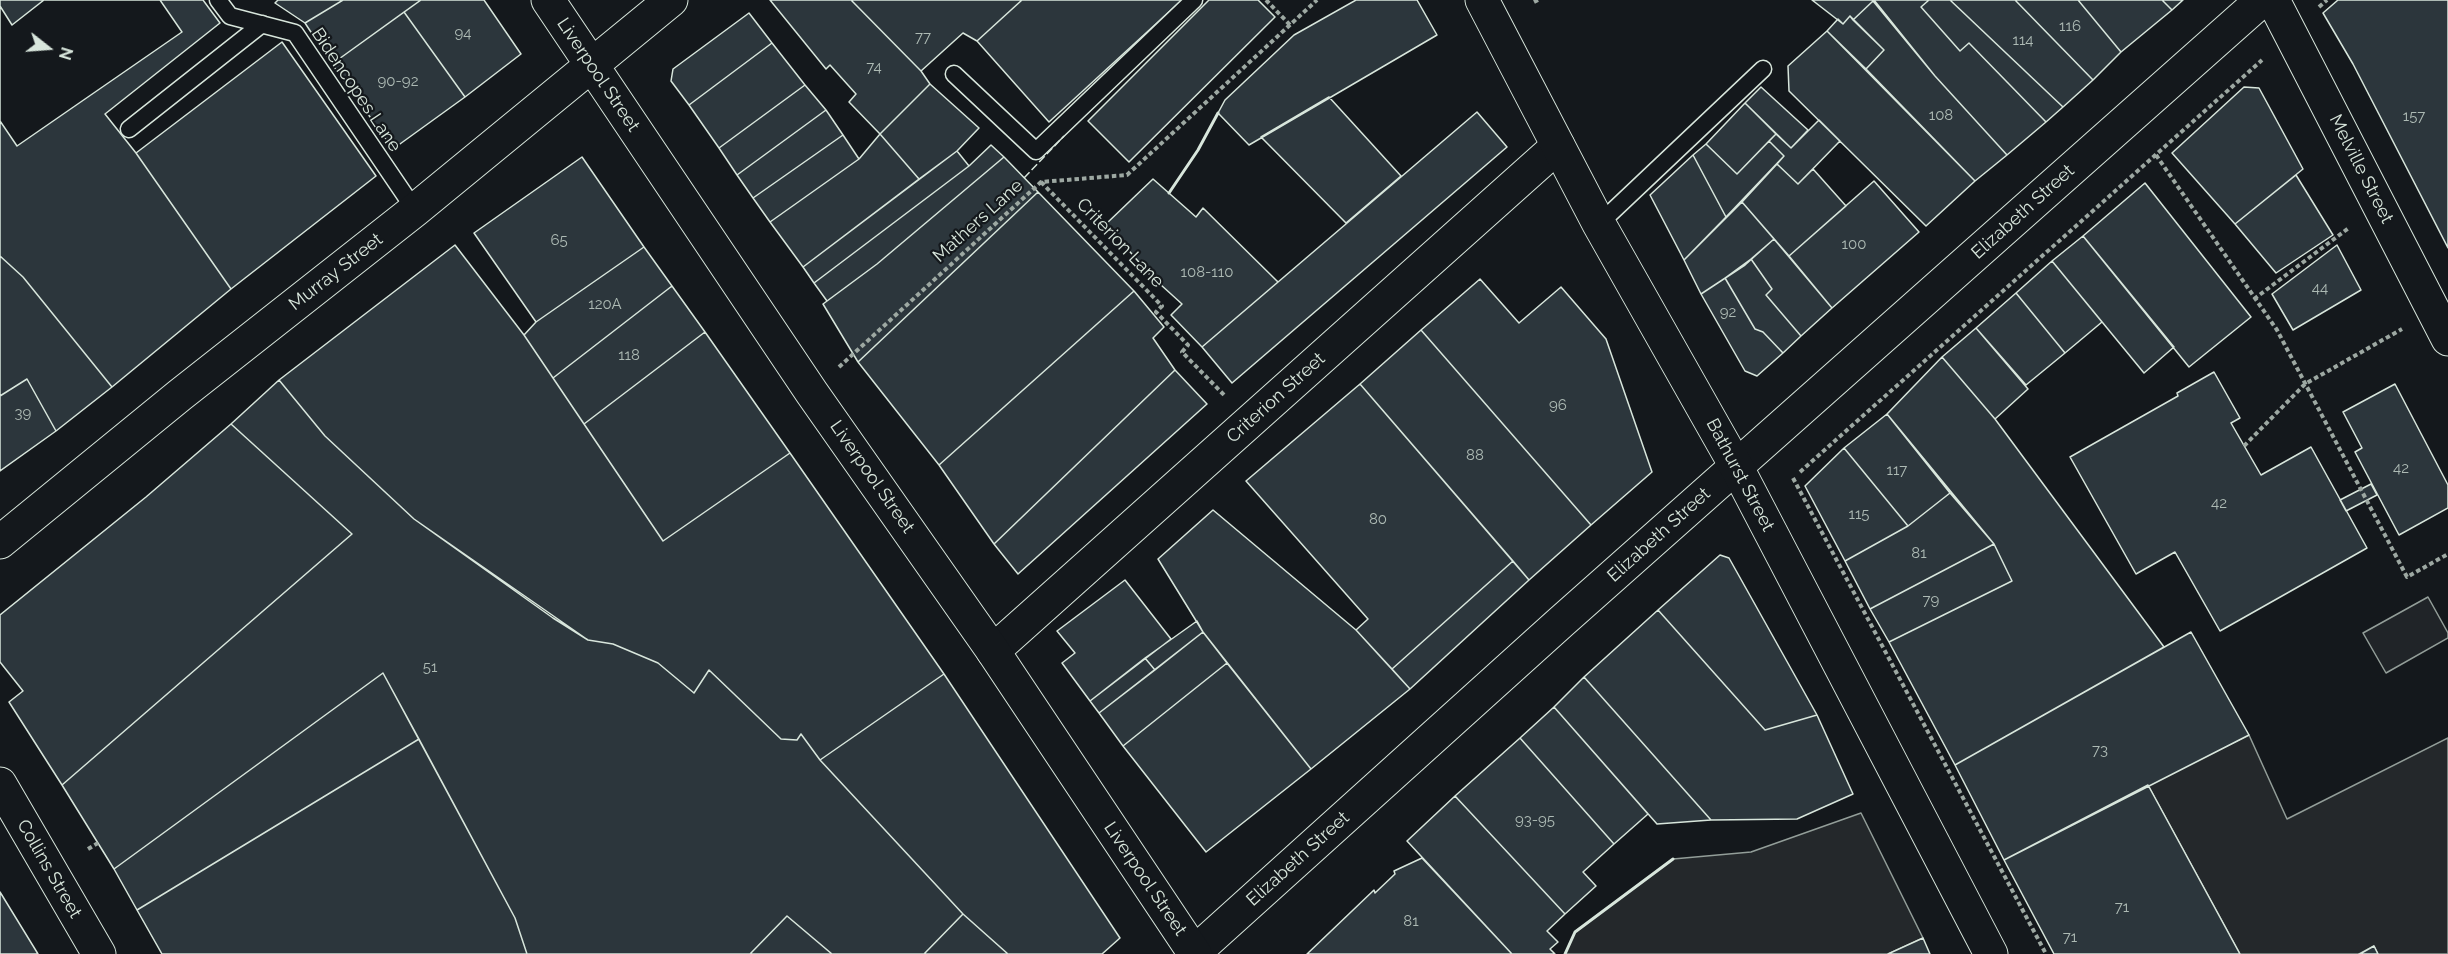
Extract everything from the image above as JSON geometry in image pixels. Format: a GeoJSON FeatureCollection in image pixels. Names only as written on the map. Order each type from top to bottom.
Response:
{"type":"FeatureCollection","features":[{"type":"Feature","properties":{"kind":"street","name":"Liverpool Street"},"geometry":{"type":"LineString","coordinates":[[548,0],[812,393],[993,651],[1195,953]]}},
{"type":"Feature","properties":{"kind":"street","name":"Murray Street"},"geometry":{"type":"LineString","coordinates":[[0,542],[180,395],[415,210],[670,0]]}},
{"type":"Feature","properties":{"kind":"street","name":"Bathurst Street"},"geometry":{"type":"LineString","coordinates":[[1482,0],[1599,224],[1736,466],[1991,954]]}},
{"type":"Feature","properties":{"kind":"street","name":"Elizabeth Street"},"geometry":{"type":"LineString","coordinates":[[1195,953],[1736,466],[2262,0]]}},
{"type":"Feature","properties":{"kind":"street","name":"Melville Street"},"geometry":{"type":"LineString","coordinates":[[2273,0],[2441,325]]}},
{"type":"Feature","properties":{"kind":"street","name":"Criterion Street"},"geometry":{"type":"LineString","coordinates":[[993,651],[1558,146]]}},
{"type":"Feature","properties":{"kind":"street","name":"Collins Street"},"geometry":{"type":"LineString","coordinates":[[0,784],[99,954]]}},
{"type":"Feature","properties":{"kind":"lane","name":"Bidencopes Lane"},"geometry":{"type":"LineString","coordinates":[[218,0],[230,16],[295,33],[415,210]]}},
{"type":"Feature","properties":{"kind":"lane"},"geometry":{"type":"LineString","coordinates":[[954,74],[1036,151],[1194,0]]}},
{"type":"Feature","properties":{"kind":"lane"},"geometry":{"type":"LineString","coordinates":[[129,129],[262,24]]}},
{"type":"Feature","properties":{"kind":"lane"},"geometry":{"type":"LineString","coordinates":[[1599,224],[1763,69]]}},
{"type":"Feature","properties":{"kind":"path"},"geometry":{"type":"LineString","coordinates":[[1266,0],[1290,25]]}},
{"type":"Feature","properties":{"kind":"path","name":"Mathers Lane"},"geometry":{"type":"LineString","coordinates":[[812,393],[1041,182],[1127,176],[1317,0]]}},
{"type":"Feature","properties":{"kind":"path"},"geometry":{"type":"LineString","coordinates":[[2318,0],[2321,5]]}},
{"type":"Feature","properties":{"kind":"path"},"geometry":{"type":"LineString","coordinates":[[1800,472],[2290,34]]}},
{"type":"Feature","properties":{"kind":"path"},"geometry":{"type":"LineString","coordinates":[[2156,155],[2277,330],[2407,577],[2448,554]]}},
{"type":"Feature","properties":{"kind":"path","name":"Criterion Lane"},"geometry":{"type":"LineString","coordinates":[[1041,182],[1162,306],[1156,312],[1188,345],[1182,352],[1229,401]]}},
{"type":"Feature","properties":{"kind":"path"},"geometry":{"type":"LineString","coordinates":[[2254,298],[2379,205]]}},
{"type":"Feature","properties":{"kind":"path"},"geometry":{"type":"LineString","coordinates":[[2244,446],[2305,384],[2441,325]]}},
{"type":"Feature","properties":{"kind":"path"},"geometry":{"type":"LineString","coordinates":[[1793,478],[2046,954]]}},
{"type":"Feature","properties":{"kind":"path"},"geometry":{"type":"LineString","coordinates":[[88,849],[98,843]]}},
{"type":"Feature","properties":{"kind":"shaded area"},"geometry":{"type":"Polygon","coordinates":[[[2428,597],[2448,633],[2448,638],[2386,673],[2363,633],[2428,597]]]}},
{"type":"Feature","properties":{"kind":"shaded area"},"geometry":{"type":"Polygon","coordinates":[[[2249,735],[2287,819],[2448,738],[2448,954],[2378,954],[2374,946],[2359,954],[2240,954],[2148,785],[2249,735]]]}},
{"type":"Feature","properties":{"kind":"shaded area"},"geometry":{"type":"Polygon","coordinates":[[[1861,813],[1923,938],[1888,954],[1565,954],[1575,932],[1673,859],[1751,852],[1861,813]]]}},
{"type":"Feature","properties":{"kind":"building"},"geometry":{"type":"Polygon","coordinates":[[[0,0],[203,0],[220,23],[105,114],[136,153],[231,289],[112,387],[23,277],[0,256],[0,0]]]}},
{"type":"Feature","properties":{"kind":"building"},"geometry":{"type":"Polygon","coordinates":[[[44,0],[160,0],[182,32],[17,146],[0,121],[0,6],[12,25],[44,0]]]}},
{"type":"Feature","properties":{"kind":"building"},"geometry":{"type":"Polygon","coordinates":[[[278,0],[343,0],[305,23],[275,3],[278,0]]]}},
{"type":"Feature","properties":{"kind":"building"},"geometry":{"type":"Polygon","coordinates":[[[343,0],[421,0],[332,64],[305,23],[343,0]]]}},
{"type":"Feature","properties":{"kind":"building"},"geometry":{"type":"Polygon","coordinates":[[[421,0],[484,0],[521,54],[465,97],[404,12],[421,0]]]}},
{"type":"Feature","properties":{"kind":"building"},"geometry":{"type":"Polygon","coordinates":[[[770,0],[851,0],[921,71],[930,84],[880,134],[849,102],[856,94],[830,65],[826,69],[770,0]]]}},
{"type":"Feature","properties":{"kind":"building"},"geometry":{"type":"Polygon","coordinates":[[[851,0],[1022,0],[977,41],[963,33],[921,71],[851,0]]]}},
{"type":"Feature","properties":{"kind":"building"},"geometry":{"type":"Polygon","coordinates":[[[1022,0],[1182,0],[1049,122],[977,41],[1022,0]]]}},
{"type":"Feature","properties":{"kind":"building"},"geometry":{"type":"Polygon","coordinates":[[[1209,0],[1258,0],[1275,17],[1129,162],[1088,121],[1209,0]]]}},
{"type":"Feature","properties":{"kind":"building"},"geometry":{"type":"Polygon","coordinates":[[[1356,0],[1417,0],[1437,35],[1249,145],[1218,113],[1225,100],[1294,35],[1356,0]]]}},
{"type":"Feature","properties":{"kind":"building"},"geometry":{"type":"Polygon","coordinates":[[[1812,0],[1873,1],[1853,20],[1850,16],[1843,24],[1812,0]]]}},
{"type":"Feature","properties":{"kind":"building"},"geometry":{"type":"Polygon","coordinates":[[[1874,0],[1929,0],[1921,7],[1960,51],[1969,43],[2046,122],[2007,155],[1935,76],[1874,0]]]}},
{"type":"Feature","properties":{"kind":"building"},"geometry":{"type":"Polygon","coordinates":[[[1929,0],[1950,0],[2063,107],[2046,122],[1969,43],[1960,51],[1921,7],[1929,0]]]}},
{"type":"Feature","properties":{"kind":"building"},"geometry":{"type":"Polygon","coordinates":[[[1950,0],[2015,0],[2093,80],[2063,107],[1950,0]]]}},
{"type":"Feature","properties":{"kind":"building"},"geometry":{"type":"Polygon","coordinates":[[[2015,0],[2078,0],[2121,52],[2093,80],[2015,0]]]}},
{"type":"Feature","properties":{"kind":"building"},"geometry":{"type":"Polygon","coordinates":[[[2078,0],[2162,0],[2172,10],[2121,52],[2078,0]]]}},
{"type":"Feature","properties":{"kind":"building"},"geometry":{"type":"Polygon","coordinates":[[[2162,0],[2183,0],[2172,10],[2162,0]]]}},
{"type":"Feature","properties":{"kind":"building"},"geometry":{"type":"Polygon","coordinates":[[[2338,0],[2448,0],[2448,248],[2353,64],[2323,13],[2338,0]]]}},
{"type":"Feature","properties":{"kind":"building"},"geometry":{"type":"Polygon","coordinates":[[[1873,1],[1935,76],[2007,155],[1975,181],[1866,69],[1884,50],[1853,20],[1873,1]]]}},
{"type":"Feature","properties":{"kind":"building"},"geometry":{"type":"Polygon","coordinates":[[[404,12],[465,97],[393,149],[332,64],[404,12]]]}},
{"type":"Feature","properties":{"kind":"building"},"geometry":{"type":"Polygon","coordinates":[[[749,13],[772,43],[689,105],[671,81],[673,69],[749,13]]]}},
{"type":"Feature","properties":{"kind":"building"},"geometry":{"type":"Polygon","coordinates":[[[1850,16],[1884,50],[1866,69],[1827,31],[1838,19],[1843,24],[1850,16]]]}},
{"type":"Feature","properties":{"kind":"building"},"geometry":{"type":"Polygon","coordinates":[[[1827,31],[1975,181],[1926,226],[1789,91],[1788,66],[1827,31]]]}},
{"type":"Feature","properties":{"kind":"building"},"geometry":{"type":"Polygon","coordinates":[[[282,42],[376,176],[231,289],[136,153],[282,42]]]}},
{"type":"Feature","properties":{"kind":"building"},"geometry":{"type":"Polygon","coordinates":[[[772,43],[805,85],[719,148],[689,105],[772,43]]]}},
{"type":"Feature","properties":{"kind":"building"},"geometry":{"type":"Polygon","coordinates":[[[930,84],[979,128],[957,151],[919,179],[880,134],[930,84]]]}},
{"type":"Feature","properties":{"kind":"building"},"geometry":{"type":"Polygon","coordinates":[[[805,85],[826,110],[737,175],[719,148],[805,85]]]}},
{"type":"Feature","properties":{"kind":"building"},"geometry":{"type":"Polygon","coordinates":[[[1761,87],[1808,130],[1791,148],[1745,103],[1761,87]]]}},
{"type":"Feature","properties":{"kind":"building"},"geometry":{"type":"Polygon","coordinates":[[[2244,87],[2259,88],[2303,169],[2235,224],[2172,153],[2244,87]]]}},
{"type":"Feature","properties":{"kind":"building"},"geometry":{"type":"Polygon","coordinates":[[[1329,97],[1401,176],[1346,223],[1261,137],[1329,97]]]}},
{"type":"Feature","properties":{"kind":"building"},"geometry":{"type":"Polygon","coordinates":[[[1745,103],[1776,134],[1737,174],[1706,144],[1745,103]]]}},
{"type":"Feature","properties":{"kind":"building"},"geometry":{"type":"Polygon","coordinates":[[[826,110],[843,135],[753,198],[737,175],[826,110]]]}},
{"type":"Feature","properties":{"kind":"building"},"geometry":{"type":"Polygon","coordinates":[[[1477,112],[1507,147],[1232,383],[1202,347],[1477,112]]]}},
{"type":"Feature","properties":{"kind":"building"},"geometry":{"type":"Polygon","coordinates":[[[1819,120],[1840,141],[1798,184],[1777,164],[1784,156],[1769,141],[1776,134],[1791,148],[1819,120]]]}},
{"type":"Feature","properties":{"kind":"building"},"geometry":{"type":"Polygon","coordinates":[[[880,134],[919,179],[803,267],[770,222],[859,159],[880,134]]]}},
{"type":"Feature","properties":{"kind":"building"},"geometry":{"type":"Polygon","coordinates":[[[843,135],[859,159],[770,222],[753,198],[843,135]]]}},
{"type":"Feature","properties":{"kind":"building"},"geometry":{"type":"Polygon","coordinates":[[[1769,141],[1784,156],[1726,217],[1693,155],[1706,144],[1737,174],[1769,141]]]}},
{"type":"Feature","properties":{"kind":"building"},"geometry":{"type":"Polygon","coordinates":[[[991,145],[1004,157],[877,264],[827,301],[814,283],[969,166],[991,145]]]}},
{"type":"Feature","properties":{"kind":"building"},"geometry":{"type":"Polygon","coordinates":[[[957,151],[969,166],[814,283],[803,267],[957,151]]]}},
{"type":"Feature","properties":{"kind":"building"},"geometry":{"type":"Polygon","coordinates":[[[1693,155],[1726,217],[1684,260],[1650,195],[1693,155]]]}},
{"type":"Feature","properties":{"kind":"building"},"geometry":{"type":"Polygon","coordinates":[[[582,157],[644,247],[536,322],[474,233],[582,157]]]}},
{"type":"Feature","properties":{"kind":"building"},"geometry":{"type":"Polygon","coordinates":[[[1004,157],[1038,192],[858,362],[823,304],[877,264],[1004,157]]]}},
{"type":"Feature","properties":{"kind":"building"},"geometry":{"type":"Polygon","coordinates":[[[1777,164],[1798,184],[1813,169],[1846,206],[1789,256],[1742,202],[1777,164]]]}},
{"type":"Feature","properties":{"kind":"building"},"geometry":{"type":"Polygon","coordinates":[[[2296,175],[2333,235],[2276,273],[2235,224],[2296,175]]]}},
{"type":"Feature","properties":{"kind":"building"},"geometry":{"type":"Polygon","coordinates":[[[1153,179],[1196,217],[1203,208],[1278,282],[1202,347],[1171,315],[1182,304],[1150,275],[1106,224],[1153,179]]]}},
{"type":"Feature","properties":{"kind":"building"},"geometry":{"type":"Polygon","coordinates":[[[1874,181],[1919,232],[1832,308],[1789,256],[1874,181]]]}},
{"type":"Feature","properties":{"kind":"building"},"geometry":{"type":"Polygon","coordinates":[[[2145,183],[2251,317],[2189,367],[2083,236],[2145,183]]]}},
{"type":"Feature","properties":{"kind":"building"},"geometry":{"type":"Polygon","coordinates":[[[1038,192],[1134,291],[939,465],[858,362],[1038,192]]]}},
{"type":"Feature","properties":{"kind":"building"},"geometry":{"type":"Polygon","coordinates":[[[1742,202],[1774,239],[1745,265],[1701,294],[1684,260],[1742,202]]]}},
{"type":"Feature","properties":{"kind":"building"},"geometry":{"type":"Polygon","coordinates":[[[2083,236],[2174,347],[2144,373],[2052,261],[2083,236]]]}},
{"type":"Feature","properties":{"kind":"building"},"geometry":{"type":"Polygon","coordinates":[[[1774,239],[1832,308],[1801,336],[1766,295],[1772,289],[1751,259],[1774,239]]]}},
{"type":"Feature","properties":{"kind":"building"},"geometry":{"type":"Polygon","coordinates":[[[455,245],[524,335],[663,541],[790,453],[944,674],[820,760],[801,734],[797,740],[781,739],[709,670],[694,693],[658,663],[613,644],[588,640],[414,519],[325,436],[279,380],[455,245]]]}},
{"type":"Feature","properties":{"kind":"building"},"geometry":{"type":"Polygon","coordinates":[[[2337,245],[2361,290],[2293,330],[2272,294],[2337,245]]]}},
{"type":"Feature","properties":{"kind":"building"},"geometry":{"type":"Polygon","coordinates":[[[644,247],[672,286],[553,378],[524,335],[536,322],[644,247]]]}},
{"type":"Feature","properties":{"kind":"building"},"geometry":{"type":"Polygon","coordinates":[[[0,256],[23,277],[112,387],[56,431],[27,379],[0,396],[0,256]]]}},
{"type":"Feature","properties":{"kind":"building"},"geometry":{"type":"Polygon","coordinates":[[[1751,259],[1772,289],[1766,295],[1801,336],[1783,353],[1763,332],[1755,329],[1725,278],[1751,259]]]}},
{"type":"Feature","properties":{"kind":"building"},"geometry":{"type":"Polygon","coordinates":[[[2052,261],[2102,322],[2065,353],[2016,293],[2052,261]]]}},
{"type":"Feature","properties":{"kind":"building"},"geometry":{"type":"Polygon","coordinates":[[[1725,278],[1755,329],[1763,332],[1783,353],[1757,376],[1745,371],[1701,294],[1725,278]]]}},
{"type":"Feature","properties":{"kind":"building"},"geometry":{"type":"Polygon","coordinates":[[[1480,279],[1519,323],[1561,287],[1606,339],[1652,472],[1591,525],[1421,330],[1480,279]]]}},
{"type":"Feature","properties":{"kind":"building"},"geometry":{"type":"Polygon","coordinates":[[[672,286],[705,332],[584,424],[553,378],[672,286]]]}},
{"type":"Feature","properties":{"kind":"building"},"geometry":{"type":"Polygon","coordinates":[[[1134,291],[1164,327],[1153,338],[1175,370],[994,544],[939,465],[1134,291]]]}},
{"type":"Feature","properties":{"kind":"building"},"geometry":{"type":"Polygon","coordinates":[[[2016,293],[2065,353],[2026,385],[1976,328],[2016,293]]]}},
{"type":"Feature","properties":{"kind":"building"},"geometry":{"type":"Polygon","coordinates":[[[1976,328],[2028,389],[1995,419],[1942,357],[1976,328]]]}},
{"type":"Feature","properties":{"kind":"building"},"geometry":{"type":"Polygon","coordinates":[[[1421,330],[1591,525],[1529,580],[1360,384],[1421,330]]]}},
{"type":"Feature","properties":{"kind":"building"},"geometry":{"type":"Polygon","coordinates":[[[705,332],[790,453],[663,541],[584,424],[705,332]]]}},
{"type":"Feature","properties":{"kind":"building"},"geometry":{"type":"Polygon","coordinates":[[[1942,357],[1995,419],[2164,647],[1955,765],[1889,642],[2012,581],[1994,544],[1887,414],[1942,357]]]}},
{"type":"Feature","properties":{"kind":"building"},"geometry":{"type":"Polygon","coordinates":[[[1175,370],[1207,404],[1018,574],[994,544],[1175,370]]]}},
{"type":"Feature","properties":{"kind":"building"},"geometry":{"type":"Polygon","coordinates":[[[2214,372],[2240,418],[2231,423],[2261,475],[2311,447],[2367,548],[2220,631],[2175,552],[2136,574],[2070,457],[2178,396],[2177,393],[2214,372]]]}},
{"type":"Feature","properties":{"kind":"building"},"geometry":{"type":"Polygon","coordinates":[[[27,379],[56,431],[0,471],[0,396],[27,379]]]}},
{"type":"Feature","properties":{"kind":"building"},"geometry":{"type":"Polygon","coordinates":[[[279,380],[325,436],[414,519],[553,618],[588,640],[613,644],[658,663],[694,693],[709,670],[781,739],[797,740],[801,734],[820,760],[963,914],[924,954],[832,954],[787,916],[750,954],[527,954],[515,918],[383,673],[114,869],[62,785],[352,534],[231,424],[279,380]]]}},
{"type":"Feature","properties":{"kind":"building"},"geometry":{"type":"Polygon","coordinates":[[[1360,384],[1513,561],[1392,669],[1356,630],[1368,619],[1246,481],[1360,384]]]}},
{"type":"Feature","properties":{"kind":"building"},"geometry":{"type":"Polygon","coordinates":[[[2395,384],[2448,485],[2448,508],[2399,535],[2355,452],[2362,448],[2343,412],[2395,384]]]}},
{"type":"Feature","properties":{"kind":"building"},"geometry":{"type":"Polygon","coordinates":[[[1887,414],[1950,493],[1908,526],[1844,448],[1887,414]]]}},
{"type":"Feature","properties":{"kind":"building"},"geometry":{"type":"Polygon","coordinates":[[[231,424],[352,534],[62,785],[9,702],[23,691],[0,662],[0,615],[146,497],[231,424]]]}},
{"type":"Feature","properties":{"kind":"building"},"geometry":{"type":"Polygon","coordinates":[[[1844,448],[1908,526],[1845,561],[1805,486],[1844,448]]]}},
{"type":"Feature","properties":{"kind":"building"},"geometry":{"type":"Polygon","coordinates":[[[2371,484],[2377,495],[2346,511],[2340,500],[2371,484]]]}},
{"type":"Feature","properties":{"kind":"building"},"geometry":{"type":"Polygon","coordinates":[[[1950,493],[1994,544],[1870,609],[1845,561],[1908,526],[1950,493]]]}},
{"type":"Feature","properties":{"kind":"building"},"geometry":{"type":"Polygon","coordinates":[[[1213,510],[1356,630],[1410,689],[1311,769],[1203,632],[1158,559],[1213,510]]]}},
{"type":"Feature","properties":{"kind":"building"},"geometry":{"type":"Polygon","coordinates":[[[1994,544],[2012,581],[1889,642],[1870,609],[1994,544]]]}},
{"type":"Feature","properties":{"kind":"building"},"geometry":{"type":"Polygon","coordinates":[[[1720,555],[1729,558],[1817,715],[1765,730],[1658,610],[1720,555]]]}},
{"type":"Feature","properties":{"kind":"building"},"geometry":{"type":"Polygon","coordinates":[[[1513,561],[1529,580],[1410,689],[1392,669],[1513,561]]]}},
{"type":"Feature","properties":{"kind":"building"},"geometry":{"type":"Polygon","coordinates":[[[1125,580],[1171,639],[1090,701],[1062,663],[1075,653],[1057,631],[1125,580]]]}},
{"type":"Feature","properties":{"kind":"building"},"geometry":{"type":"Polygon","coordinates":[[[1658,610],[1765,730],[1817,715],[1853,794],[1797,819],[1711,820],[1584,677],[1658,610]]]}},
{"type":"Feature","properties":{"kind":"building"},"geometry":{"type":"Polygon","coordinates":[[[1197,621],[1203,632],[1155,670],[1145,658],[1197,621]]]}},
{"type":"Feature","properties":{"kind":"building"},"geometry":{"type":"Polygon","coordinates":[[[1203,632],[1227,663],[1123,746],[1099,713],[1203,632]]]}},
{"type":"Feature","properties":{"kind":"building"},"geometry":{"type":"Polygon","coordinates":[[[2191,632],[2249,735],[2004,860],[1955,765],[2191,632]]]}},
{"type":"Feature","properties":{"kind":"building"},"geometry":{"type":"Polygon","coordinates":[[[1145,658],[1155,670],[1099,713],[1090,701],[1145,658]]]}},
{"type":"Feature","properties":{"kind":"building"},"geometry":{"type":"Polygon","coordinates":[[[1227,663],[1311,769],[1206,852],[1123,746],[1227,663]]]}},
{"type":"Feature","properties":{"kind":"building"},"geometry":{"type":"Polygon","coordinates":[[[383,673],[419,739],[137,910],[114,869],[383,673]]]}},
{"type":"Feature","properties":{"kind":"building"},"geometry":{"type":"Polygon","coordinates":[[[944,674],[1120,938],[1102,954],[1008,954],[963,914],[820,760],[944,674]]]}},
{"type":"Feature","properties":{"kind":"building"},"geometry":{"type":"Polygon","coordinates":[[[1584,677],[1711,820],[1657,824],[1554,707],[1584,677]]]}},
{"type":"Feature","properties":{"kind":"building"},"geometry":{"type":"Polygon","coordinates":[[[1554,707],[1648,814],[1614,844],[1520,738],[1554,707]]]}},
{"type":"Feature","properties":{"kind":"building"},"geometry":{"type":"Polygon","coordinates":[[[1520,738],[1614,844],[1583,872],[1596,886],[1565,914],[1455,796],[1520,738]]]}},
{"type":"Feature","properties":{"kind":"building"},"geometry":{"type":"Polygon","coordinates":[[[419,739],[515,918],[527,954],[162,954],[137,910],[419,739]]]}},
{"type":"Feature","properties":{"kind":"building"},"geometry":{"type":"Polygon","coordinates":[[[2148,785],[2240,954],[2054,954],[2004,860],[2148,785]]]}},
{"type":"Feature","properties":{"kind":"building"},"geometry":{"type":"Polygon","coordinates":[[[1455,796],[1565,914],[1547,931],[1558,942],[1550,949],[1555,954],[1512,954],[1407,841],[1455,796]]]}},
{"type":"Feature","properties":{"kind":"building"},"geometry":{"type":"Polygon","coordinates":[[[1422,858],[1512,954],[1307,954],[1374,890],[1375,893],[1395,874],[1394,871],[1422,858]]]}},
{"type":"Feature","properties":{"kind":"building"},"geometry":{"type":"Polygon","coordinates":[[[0,892],[38,954],[0,954],[0,892]]]}},
{"type":"Feature","properties":{"kind":"building"},"geometry":{"type":"Polygon","coordinates":[[[963,914],[1008,954],[924,954],[963,914]]]}},
{"type":"Feature","properties":{"kind":"building"},"geometry":{"type":"Polygon","coordinates":[[[787,916],[832,954],[750,954],[787,916]]]}},
{"type":"Feature","properties":{"kind":"building"},"geometry":{"type":"Polygon","coordinates":[[[1923,938],[1930,954],[1888,954],[1923,938]]]}},
{"type":"Feature","properties":{"kind":"building"},"geometry":{"type":"Polygon","coordinates":[[[2374,946],[2378,954],[2360,954],[2374,946]]]}},
{"type":"Feature","properties":{"kind":"fence"},"geometry":{"type":"LineString","coordinates":[[1024,178],[1064,136]]}},
{"type":"Feature","properties":{"kind":"wall"},"geometry":{"type":"LineString","coordinates":[[1169,193],[1198,150],[1218,113]]}},
{"type":"Feature","properties":{"kind":"wall"},"geometry":{"type":"LineString","coordinates":[[1565,954],[1575,932],[1673,859]]}}]}
